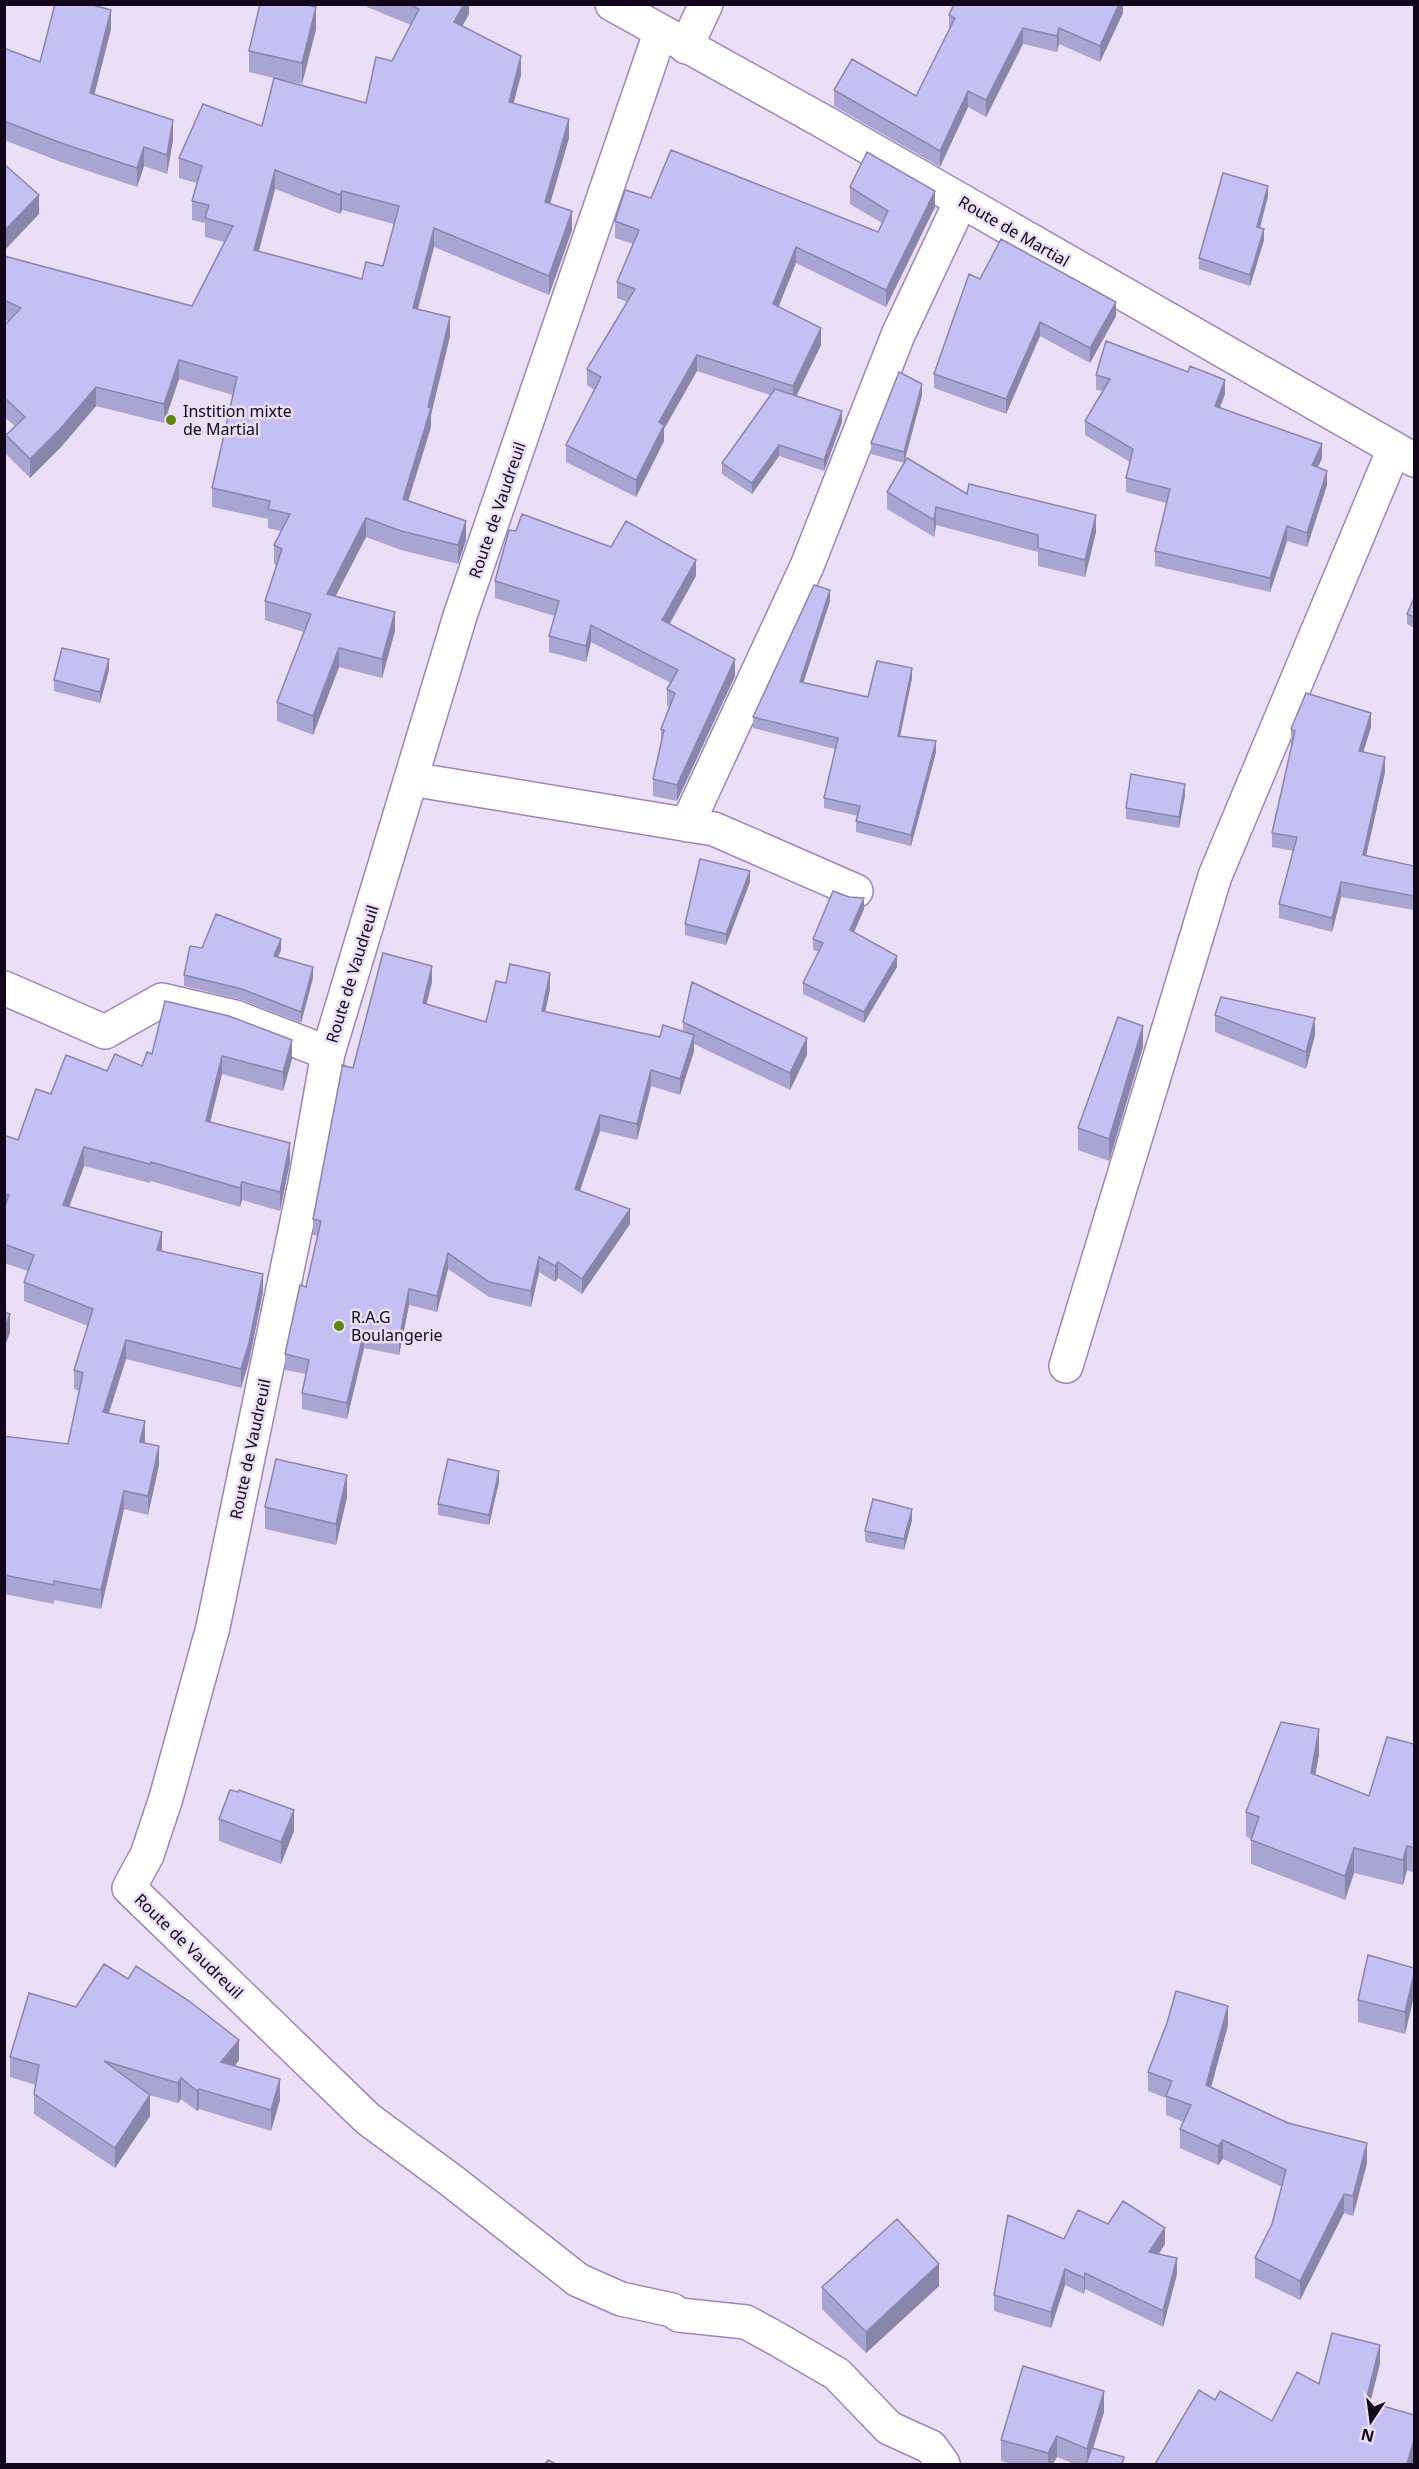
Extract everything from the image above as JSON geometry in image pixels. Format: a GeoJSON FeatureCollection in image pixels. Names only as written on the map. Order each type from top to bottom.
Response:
{"type":"FeatureCollection","features":[{"type":"Feature","properties":{"kind":"street","name":"Route de Martial"},"geometry":{"type":"LineString","coordinates":[[612,4],[1404,454]]}},
{"type":"Feature","properties":{"kind":"street","name":"Route de Vaudreuil"},"geometry":{"type":"LineString","coordinates":[[706,4],[673,40],[460,616],[328,1053],[305,1184],[213,1628],[166,1798],[147,1855],[129,1887],[368,2119],[452,2181],[578,2280],[621,2299],[672,2310],[679,2316],[746,2322],[837,2374],[889,2428],[931,2447],[943,2464]]}},
{"type":"Feature","properties":{"kind":"street"},"geometry":{"type":"LineString","coordinates":[[687,825],[807,566],[898,335],[961,201]]}},
{"type":"Feature","properties":{"kind":"street"},"geometry":{"type":"LineString","coordinates":[[1066,1366],[1215,876],[1404,454]]}},
{"type":"Feature","properties":{"kind":"street"},"geometry":{"type":"LineString","coordinates":[[411,779],[714,829],[856,891]]}},
{"type":"Feature","properties":{"kind":"street"},"geometry":{"type":"LineString","coordinates":[[4,988],[105,1032],[162,1000],[235,1017],[328,1053]]}},
{"type":"Feature","properties":{"kind":"building"},"geometry":{"type":"Polygon","coordinates":[[[55,4],[89,4],[111,10],[90,93],[173,120],[167,155],[144,147],[137,168],[4,121],[4,48],[40,62],[55,4]]]}},
{"type":"Feature","properties":{"kind":"building"},"geometry":{"type":"Polygon","coordinates":[[[260,4],[303,4],[316,7],[302,63],[249,51],[260,4]]]}},
{"type":"Feature","properties":{"kind":"building"},"geometry":{"type":"Polygon","coordinates":[[[408,4],[464,4],[454,22],[521,56],[509,102],[569,119],[545,202],[572,211],[549,276],[434,228],[413,308],[450,317],[428,407],[431,408],[403,499],[466,521],[458,545],[401,531],[366,518],[327,594],[395,612],[382,659],[339,648],[313,716],[277,702],[311,614],[265,601],[282,549],[274,545],[290,514],[268,509],[270,501],[212,488],[237,377],[179,360],[164,404],[96,387],[61,428],[30,459],[6,435],[25,417],[4,397],[4,326],[21,308],[4,300],[4,256],[192,306],[233,226],[205,218],[209,205],[192,201],[202,166],[179,158],[203,104],[262,126],[274,78],[366,103],[376,57],[392,61],[419,9],[408,4]],[[275,170],[254,250],[362,279],[366,262],[383,266],[399,206],[342,191],[340,195],[275,170]]]}},
{"type":"Feature","properties":{"kind":"building"},"geometry":{"type":"Polygon","coordinates":[[[954,4],[1119,4],[1100,46],[1059,28],[1057,36],[1023,28],[986,100],[968,91],[940,151],[834,90],[852,59],[916,96],[955,18],[949,15],[954,4]]]}},
{"type":"Feature","properties":{"kind":"building"},"geometry":{"type":"Polygon","coordinates":[[[671,150],[878,232],[888,211],[850,187],[867,152],[935,191],[886,290],[796,247],[773,304],[821,328],[793,386],[697,355],[659,422],[664,425],[636,480],[566,445],[601,377],[587,369],[635,289],[617,282],[639,230],[615,221],[625,190],[651,198],[671,150]]]}},
{"type":"Feature","properties":{"kind":"building"},"geometry":{"type":"Polygon","coordinates":[[[4,164],[39,195],[4,231],[4,164]]]}},
{"type":"Feature","properties":{"kind":"building"},"geometry":{"type":"Polygon","coordinates":[[[1223,173],[1268,186],[1257,227],[1264,229],[1250,275],[1199,258],[1223,173]]]}},
{"type":"Feature","properties":{"kind":"building"},"geometry":{"type":"Polygon","coordinates":[[[1001,239],[1116,302],[1090,348],[1040,322],[1006,399],[934,374],[969,274],[980,279],[1001,239]]]}},
{"type":"Feature","properties":{"kind":"building"},"geometry":{"type":"Polygon","coordinates":[[[1106,341],[1188,372],[1190,366],[1225,380],[1215,406],[1322,444],[1312,465],[1327,471],[1307,533],[1287,526],[1270,578],[1155,551],[1170,489],[1126,478],[1133,449],[1085,421],[1110,379],[1096,375],[1106,341]]]}},
{"type":"Feature","properties":{"kind":"building"},"geometry":{"type":"Polygon","coordinates":[[[899,372],[922,384],[904,452],[871,443],[899,372]]]}},
{"type":"Feature","properties":{"kind":"building"},"geometry":{"type":"Polygon","coordinates":[[[775,389],[842,411],[824,460],[779,445],[752,483],[722,463],[775,389]]]}},
{"type":"Feature","properties":{"kind":"building"},"geometry":{"type":"Polygon","coordinates":[[[907,458],[967,494],[969,484],[1096,515],[1085,560],[1038,548],[1038,535],[936,507],[934,520],[887,492],[907,458]]]}},
{"type":"Feature","properties":{"kind":"building"},"geometry":{"type":"Polygon","coordinates":[[[522,514],[611,547],[626,521],[696,560],[662,620],[735,659],[677,785],[653,779],[664,730],[661,729],[675,693],[667,689],[678,670],[591,625],[586,646],[549,636],[559,601],[495,581],[509,530],[516,531],[522,514]]]}},
{"type":"Feature","properties":{"kind":"building"},"geometry":{"type":"Polygon","coordinates":[[[814,585],[830,590],[800,682],[868,697],[877,661],[912,668],[898,736],[936,741],[911,835],[856,821],[860,806],[824,798],[838,738],[753,717],[814,585]]]}},
{"type":"Feature","properties":{"kind":"building"},"geometry":{"type":"Polygon","coordinates":[[[1414,598],[1414,617],[1407,614],[1414,598]]]}},
{"type":"Feature","properties":{"kind":"building"},"geometry":{"type":"Polygon","coordinates":[[[62,648],[109,659],[100,692],[54,680],[62,648]]]}},
{"type":"Feature","properties":{"kind":"building"},"geometry":{"type":"Polygon","coordinates":[[[1306,693],[1371,713],[1359,751],[1385,757],[1363,855],[1414,866],[1414,896],[1341,882],[1332,918],[1279,904],[1297,837],[1272,833],[1295,731],[1291,729],[1306,693]]]}},
{"type":"Feature","properties":{"kind":"building"},"geometry":{"type":"Polygon","coordinates":[[[1131,774],[1185,784],[1179,817],[1126,808],[1131,774]]]}},
{"type":"Feature","properties":{"kind":"building"},"geometry":{"type":"Polygon","coordinates":[[[700,859],[750,871],[726,934],[685,924],[700,859]]]}},
{"type":"Feature","properties":{"kind":"building"},"geometry":{"type":"Polygon","coordinates":[[[833,891],[849,897],[864,898],[850,930],[897,956],[864,1012],[803,983],[823,943],[813,939],[833,891]]]}},
{"type":"Feature","properties":{"kind":"building"},"geometry":{"type":"Polygon","coordinates":[[[216,914],[281,939],[274,956],[313,967],[301,1012],[242,989],[184,975],[190,946],[202,948],[216,914]]]}},
{"type":"Feature","properties":{"kind":"building"},"geometry":{"type":"Polygon","coordinates":[[[383,953],[432,966],[423,1003],[486,1022],[496,981],[506,983],[510,964],[550,973],[542,1011],[660,1037],[663,1025],[694,1035],[680,1079],[651,1070],[637,1124],[600,1115],[575,1189],[630,1209],[582,1279],[558,1262],[555,1266],[539,1257],[531,1291],[489,1282],[448,1253],[437,1296],[409,1289],[399,1340],[364,1332],[347,1403],[302,1393],[309,1360],[285,1354],[300,1285],[306,1287],[321,1221],[313,1219],[342,1065],[353,1068],[383,953]]]}},
{"type":"Feature","properties":{"kind":"building"},"geometry":{"type":"Polygon","coordinates":[[[692,982],[807,1038],[790,1073],[683,1022],[692,982]]]}},
{"type":"Feature","properties":{"kind":"building"},"geometry":{"type":"Polygon","coordinates":[[[1221,997],[1315,1018],[1306,1052],[1215,1015],[1221,997]]]}},
{"type":"Feature","properties":{"kind":"building"},"geometry":{"type":"Polygon","coordinates":[[[165,1001],[229,1016],[292,1040],[283,1072],[222,1056],[206,1121],[290,1143],[280,1192],[242,1182],[240,1188],[151,1162],[150,1164],[84,1147],[63,1205],[162,1232],[157,1250],[263,1274],[249,1343],[241,1369],[126,1340],[103,1412],[145,1421],[140,1442],[159,1446],[148,1496],[124,1491],[101,1590],[54,1581],[54,1585],[4,1575],[4,1436],[68,1444],[83,1373],[74,1370],[93,1309],[24,1282],[34,1255],[4,1244],[4,1208],[9,1195],[4,1194],[4,1135],[18,1140],[36,1089],[51,1094],[66,1055],[107,1071],[115,1054],[142,1066],[147,1052],[152,1054],[165,1001]]]}},
{"type":"Feature","properties":{"kind":"building"},"geometry":{"type":"Polygon","coordinates":[[[1118,1017],[1143,1026],[1109,1139],[1078,1128],[1118,1017]]]}},
{"type":"Feature","properties":{"kind":"building"},"geometry":{"type":"Polygon","coordinates":[[[4,1312],[10,1314],[4,1330],[4,1312]]]}},
{"type":"Feature","properties":{"kind":"building"},"geometry":{"type":"Polygon","coordinates":[[[276,1459],[347,1475],[336,1524],[265,1507],[276,1459]]]}},
{"type":"Feature","properties":{"kind":"building"},"geometry":{"type":"Polygon","coordinates":[[[448,1459],[499,1471],[489,1515],[438,1504],[448,1459]]]}},
{"type":"Feature","properties":{"kind":"building"},"geometry":{"type":"Polygon","coordinates":[[[873,1499],[912,1509],[904,1539],[865,1531],[873,1499]]]}},
{"type":"Feature","properties":{"kind":"building"},"geometry":{"type":"Polygon","coordinates":[[[1281,1722],[1319,1729],[1311,1773],[1369,1796],[1387,1737],[1414,1744],[1414,1848],[1407,1846],[1403,1860],[1354,1848],[1345,1876],[1251,1840],[1259,1817],[1246,1812],[1281,1722]]]}},
{"type":"Feature","properties":{"kind":"building"},"geometry":{"type":"Polygon","coordinates":[[[230,1790],[238,1792],[239,1790],[294,1810],[281,1842],[219,1819],[230,1790]]]}},
{"type":"Feature","properties":{"kind":"building"},"geometry":{"type":"Polygon","coordinates":[[[1368,1955],[1414,1968],[1405,2012],[1358,2000],[1368,1955]]]}},
{"type":"Feature","properties":{"kind":"building"},"geometry":{"type":"Polygon","coordinates":[[[104,1964],[128,1979],[136,1966],[189,2001],[239,2040],[221,2062],[280,2079],[271,2110],[199,2089],[197,2091],[181,2078],[178,2083],[104,2061],[150,2095],[115,2148],[34,2094],[39,2065],[10,2057],[29,1993],[76,2007],[104,1964]]]}},
{"type":"Feature","properties":{"kind":"building"},"geometry":{"type":"Polygon","coordinates":[[[1176,1991],[1228,2006],[1206,2085],[1288,2123],[1367,2143],[1353,2196],[1344,2194],[1300,2281],[1255,2258],[1272,2224],[1286,2170],[1223,2140],[1218,2146],[1180,2129],[1191,2105],[1166,2096],[1172,2081],[1148,2072],[1167,2023],[1176,1991]]]}},
{"type":"Feature","properties":{"kind":"building"},"geometry":{"type":"Polygon","coordinates":[[[1123,2201],[1165,2228],[1149,2252],[1177,2258],[1163,2311],[1085,2273],[1084,2278],[1065,2269],[1051,2312],[994,2295],[1008,2215],[1064,2239],[1078,2210],[1108,2224],[1123,2201]]]}},
{"type":"Feature","properties":{"kind":"building"},"geometry":{"type":"Polygon","coordinates":[[[897,2219],[939,2264],[866,2332],[822,2287],[897,2219]]]}},
{"type":"Feature","properties":{"kind":"building"},"geometry":{"type":"Polygon","coordinates":[[[1332,2333],[1380,2345],[1366,2401],[1414,2415],[1414,2440],[1407,2464],[1155,2464],[1199,2390],[1215,2400],[1220,2391],[1272,2421],[1297,2372],[1319,2384],[1332,2333]]]}},
{"type":"Feature","properties":{"kind":"building"},"geometry":{"type":"Polygon","coordinates":[[[1023,2366],[1104,2391],[1087,2449],[1057,2436],[1048,2453],[1001,2440],[1023,2366]]]}},
{"type":"Feature","properties":{"kind":"building"},"geometry":{"type":"Polygon","coordinates":[[[1092,2448],[1124,2457],[1122,2464],[1086,2464],[1092,2448]]]}},
{"type":"Feature","properties":{"kind":"place","name":"Instition mixte de Martial"},"geometry":{"type":"Point","coordinates":[171,420]}},
{"type":"Feature","properties":{"kind":"place","name":"R.A.G Boulangerie"},"geometry":{"type":"Point","coordinates":[339,1326]}}]}
